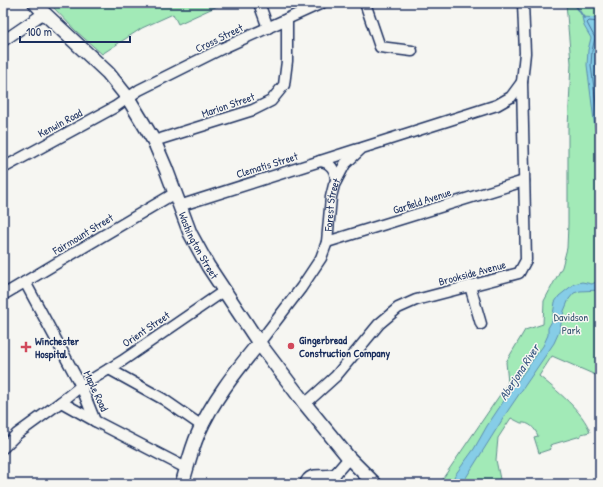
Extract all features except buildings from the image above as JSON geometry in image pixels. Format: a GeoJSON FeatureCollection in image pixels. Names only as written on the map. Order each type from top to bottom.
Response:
{"type":"FeatureCollection","features":[{"type":"Feature","properties":{"kind":"main road","name":"Washington Street"},"geometry":{"type":"LineString","coordinates":[[35,3],[108,73],[128,98],[154,141],[190,233],[202,257],[259,343],[305,404],[349,458],[375,484]]}},
{"type":"Feature","properties":{"kind":"main road","name":"Forest Street"},"geometry":{"type":"LineString","coordinates":[[182,484],[198,434],[211,408],[231,377],[259,343]]}},
{"type":"Feature","properties":{"kind":"street"},"geometry":{"type":"LineString","coordinates":[[259,3],[268,28]]}},
{"type":"Feature","properties":{"kind":"street","name":"Cross Street"},"geometry":{"type":"LineString","coordinates":[[128,98],[139,90],[287,18],[322,3]]}},
{"type":"Feature","properties":{"kind":"street"},"geometry":{"type":"LineString","coordinates":[[365,3],[380,47],[412,51]]}},
{"type":"Feature","properties":{"kind":"street"},"geometry":{"type":"LineString","coordinates":[[522,82],[525,53],[523,3]]}},
{"type":"Feature","properties":{"kind":"street"},"geometry":{"type":"LineString","coordinates":[[3,41],[44,13]]}},
{"type":"Feature","properties":{"kind":"street","name":"Marion Street"},"geometry":{"type":"LineString","coordinates":[[154,141],[253,110],[271,101],[284,85],[287,61],[287,18]]}},
{"type":"Feature","properties":{"kind":"street","name":"Forest Street"},"geometry":{"type":"LineString","coordinates":[[259,343],[310,276],[321,258],[327,242],[331,197],[336,181],[345,164],[362,148],[497,105],[511,97],[522,82]]}},
{"type":"Feature","properties":{"kind":"street","name":"Brookside Avenue"},"geometry":{"type":"LineString","coordinates":[[305,404],[341,371],[379,324],[393,312],[411,302],[519,273],[526,260],[522,82]]}},
{"type":"Feature","properties":{"kind":"street","name":"Kenwin Road"},"geometry":{"type":"LineString","coordinates":[[3,168],[115,107],[128,98]]}},
{"type":"Feature","properties":{"kind":"street","name":"Clematis Street"},"geometry":{"type":"LineString","coordinates":[[179,206],[362,148]]}},
{"type":"Feature","properties":{"kind":"street"},"geometry":{"type":"LineString","coordinates":[[320,161],[325,162],[332,167],[335,173],[336,181]]}},
{"type":"Feature","properties":{"kind":"street","name":"Garfield Avenue"},"geometry":{"type":"LineString","coordinates":[[327,242],[524,181]]}},
{"type":"Feature","properties":{"kind":"street","name":"Fairmount Street"},"geometry":{"type":"LineString","coordinates":[[3,295],[175,193]]}},
{"type":"Feature","properties":{"kind":"street","name":"Maple Road"},"geometry":{"type":"LineString","coordinates":[[25,282],[81,386],[95,420],[186,468]]}},
{"type":"Feature","properties":{"kind":"street"},"geometry":{"type":"LineString","coordinates":[[470,286],[481,324]]}},
{"type":"Feature","properties":{"kind":"street","name":"Orient Street"},"geometry":{"type":"LineString","coordinates":[[3,448],[17,434],[81,386],[109,369],[224,291]]}},
{"type":"Feature","properties":{"kind":"street"},"geometry":{"type":"LineString","coordinates":[[109,369],[158,396],[202,426]]}},
{"type":"Feature","properties":{"kind":"street"},"geometry":{"type":"LineString","coordinates":[[61,402],[95,420]]}},
{"type":"Feature","properties":{"kind":"street"},"geometry":{"type":"LineString","coordinates":[[330,484],[336,473],[349,458]]}},
{"type":"Feature","properties":{"kind":"street"},"geometry":{"type":"LineString","coordinates":[[305,484],[308,478],[312,475],[317,474],[329,476],[336,473]]}},
{"type":"Feature","properties":{"kind":"green space"},"geometry":{"type":"Polygon","coordinates":[[[49,3],[224,3],[178,24],[173,14],[142,28],[102,54],[76,31],[49,3]]]}},
{"type":"Feature","properties":{"kind":"green space","name":"Davidson Park"},"geometry":{"type":"Polygon","coordinates":[[[566,3],[600,3],[600,377],[552,356],[539,376],[561,394],[575,409],[587,424],[590,432],[550,445],[551,449],[539,453],[534,437],[538,436],[535,430],[529,425],[511,418],[498,438],[496,460],[500,479],[494,484],[439,484],[508,383],[506,362],[525,330],[543,324],[544,301],[562,267],[567,248],[568,128],[571,63],[566,3]]]}},
{"type":"Feature","properties":{"kind":"water"},"geometry":{"type":"Polygon","coordinates":[[[582,17],[600,18],[600,144],[596,134],[587,65],[588,50],[591,38],[584,26],[582,17]]]}},
{"type":"Feature","properties":{"kind":"water"},"geometry":{"type":"Polygon","coordinates":[[[600,280],[600,290],[580,291],[574,293],[569,299],[554,343],[509,409],[462,484],[451,484],[455,475],[474,449],[487,426],[511,390],[543,346],[548,335],[548,328],[552,321],[555,302],[559,296],[574,284],[582,282],[592,284],[600,280]]]}},
{"type":"Feature","properties":{"kind":"waterway","name":"Aberjona River"},"geometry":{"type":"LineString","coordinates":[[574,3],[584,18]]}},
{"type":"Feature","properties":{"kind":"place","name":"Gingerbread Construction Company"},"geometry":{"type":"Point","coordinates":[291,346]}},
{"type":"Feature","properties":{"kind":"place","name":"Winchester Hospital"},"geometry":{"type":"Point","coordinates":[26,347]}}]}
